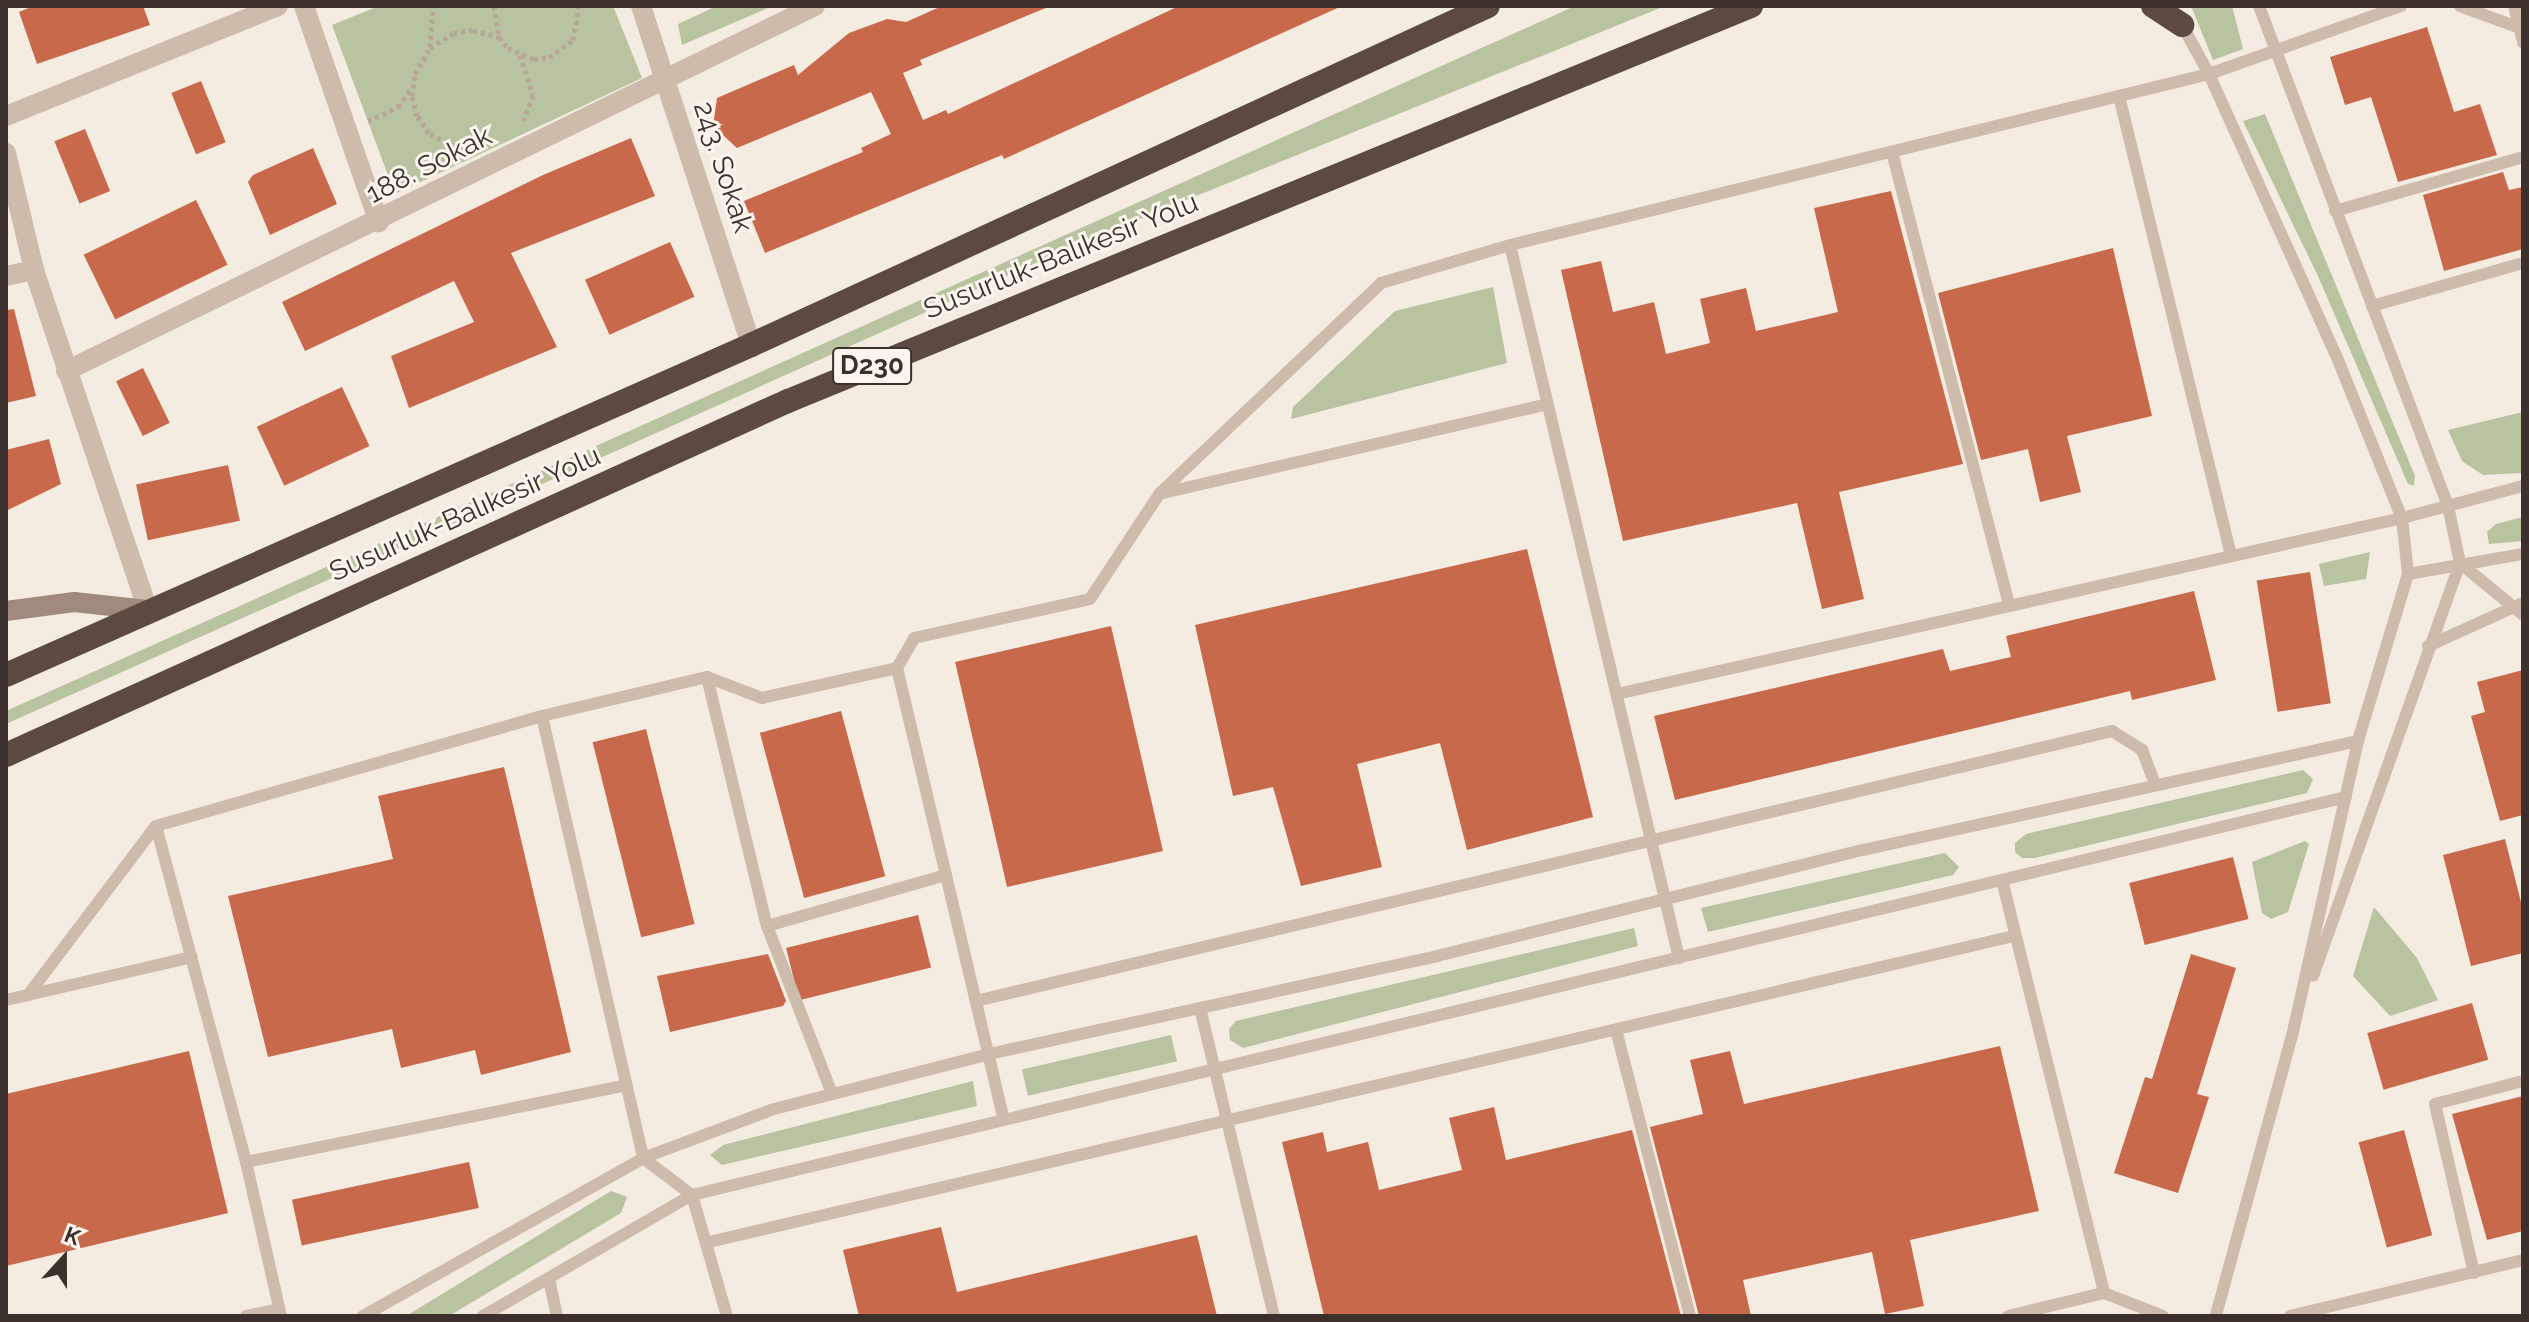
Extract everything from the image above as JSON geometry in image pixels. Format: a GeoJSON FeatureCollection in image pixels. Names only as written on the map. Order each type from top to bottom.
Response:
{"type":"FeatureCollection","features":[{"type":"Feature","properties":{"kind":"highway","name":"Susurluk-Balıkesir Yolu"},"geometry":{"type":"LineString","coordinates":[[6,675],[751,345],[1488,6]]}},
{"type":"Feature","properties":{"kind":"highway","name":"Susurluk-Balıkesir Yolu"},"geometry":{"type":"LineString","coordinates":[[6,755],[788,401],[1751,6]]}},
{"type":"Feature","properties":{"kind":"highway"},"geometry":{"type":"LineString","coordinates":[[2153,6],[2177,16]]}},
{"type":"Feature","properties":{"kind":"main road"},"geometry":{"type":"LineString","coordinates":[[6,611],[74,602],[148,610]]}},
{"type":"Feature","properties":{"kind":"street"},"geometry":{"type":"LineString","coordinates":[[6,116],[278,6]]}},
{"type":"Feature","properties":{"kind":"street"},"geometry":{"type":"LineString","coordinates":[[304,6],[379,222]]}},
{"type":"Feature","properties":{"kind":"street","name":"188. Sokak"},"geometry":{"type":"LineString","coordinates":[[66,371],[379,222],[665,77],[815,6]]}},
{"type":"Feature","properties":{"kind":"street","name":"243. Sokak"},"geometry":{"type":"LineString","coordinates":[[649,9],[665,77],[751,345]]}},
{"type":"Feature","properties":{"kind":"street"},"geometry":{"type":"LineString","coordinates":[[6,153],[34,270],[148,610]]}},
{"type":"Feature","properties":{"kind":"street"},"geometry":{"type":"LineString","coordinates":[[6,276],[34,270]]}},
{"type":"Feature","properties":{"kind":"lane"},"geometry":{"type":"LineString","coordinates":[[2259,6],[2448,506],[2460,563],[2294,1028]]}},
{"type":"Feature","properties":{"kind":"lane"},"geometry":{"type":"LineString","coordinates":[[1004,1120],[897,668],[914,638],[1090,599],[1160,493],[1381,283],[1510,245],[2209,74],[2401,6]]}},
{"type":"Feature","properties":{"kind":"lane"},"geometry":{"type":"LineString","coordinates":[[2460,6],[2521,28]]}},
{"type":"Feature","properties":{"kind":"lane"},"geometry":{"type":"LineString","coordinates":[[2514,6],[2523,43]]}},
{"type":"Feature","properties":{"kind":"lane"},"geometry":{"type":"LineString","coordinates":[[2177,16],[2209,74],[2336,355],[2402,518],[2408,574],[2358,741],[2294,1028],[2216,1316]]}},
{"type":"Feature","properties":{"kind":"lane"},"geometry":{"type":"LineString","coordinates":[[2119,96],[2231,556]]}},
{"type":"Feature","properties":{"kind":"lane"},"geometry":{"type":"LineString","coordinates":[[1892,152],[2009,606]]}},
{"type":"Feature","properties":{"kind":"lane"},"geometry":{"type":"LineString","coordinates":[[2335,211],[2523,157]]}},
{"type":"Feature","properties":{"kind":"lane"},"geometry":{"type":"LineString","coordinates":[[1510,245],[1679,958]]}},
{"type":"Feature","properties":{"kind":"lane"},"geometry":{"type":"LineString","coordinates":[[2372,306],[2523,263]]}},
{"type":"Feature","properties":{"kind":"lane"},"geometry":{"type":"LineString","coordinates":[[1160,493],[1548,404]]}},
{"type":"Feature","properties":{"kind":"lane"},"geometry":{"type":"LineString","coordinates":[[1617,694],[2402,518],[2523,486]]}},
{"type":"Feature","properties":{"kind":"lane"},"geometry":{"type":"LineString","coordinates":[[2408,574],[2523,554]]}},
{"type":"Feature","properties":{"kind":"lane"},"geometry":{"type":"LineString","coordinates":[[2460,563],[2521,609]]}},
{"type":"Feature","properties":{"kind":"lane"},"geometry":{"type":"LineString","coordinates":[[2428,646],[2521,609]]}},
{"type":"Feature","properties":{"kind":"lane"},"geometry":{"type":"LineString","coordinates":[[28,995],[156,826],[542,716],[707,677],[762,698],[897,668]]}},
{"type":"Feature","properties":{"kind":"lane"},"geometry":{"type":"LineString","coordinates":[[707,677],[767,926],[832,1094]]}},
{"type":"Feature","properties":{"kind":"lane"},"geometry":{"type":"LineString","coordinates":[[542,716],[624,1086],[643,1158],[692,1195],[709,1242],[727,1316]]}},
{"type":"Feature","properties":{"kind":"lane"},"geometry":{"type":"LineString","coordinates":[[976,1001],[2112,731],[2142,750],[2155,784]]}},
{"type":"Feature","properties":{"kind":"lane"},"geometry":{"type":"LineString","coordinates":[[363,1316],[643,1158],[693,1135],[832,1094],[989,1054],[1437,956],[1665,897],[2155,784],[2358,741]]}},
{"type":"Feature","properties":{"kind":"lane"},"geometry":{"type":"LineString","coordinates":[[483,1316],[692,1195],[2346,797]]}},
{"type":"Feature","properties":{"kind":"lane"},"geometry":{"type":"LineString","coordinates":[[156,826],[246,1162],[280,1312],[246,1316]]}},
{"type":"Feature","properties":{"kind":"lane"},"geometry":{"type":"LineString","coordinates":[[767,926],[946,875]]}},
{"type":"Feature","properties":{"kind":"lane"},"geometry":{"type":"LineString","coordinates":[[2002,880],[2104,1293]]}},
{"type":"Feature","properties":{"kind":"lane"},"geometry":{"type":"LineString","coordinates":[[709,1242],[2014,936]]}},
{"type":"Feature","properties":{"kind":"lane"},"geometry":{"type":"LineString","coordinates":[[6,1000],[192,957]]}},
{"type":"Feature","properties":{"kind":"lane"},"geometry":{"type":"LineString","coordinates":[[1200,1008],[1274,1316]]}},
{"type":"Feature","properties":{"kind":"lane"},"geometry":{"type":"LineString","coordinates":[[1616,1030],[1690,1316]]}},
{"type":"Feature","properties":{"kind":"lane"},"geometry":{"type":"LineString","coordinates":[[2474,1273],[2435,1104],[2523,1081]]}},
{"type":"Feature","properties":{"kind":"lane"},"geometry":{"type":"LineString","coordinates":[[246,1162],[624,1086]]}},
{"type":"Feature","properties":{"kind":"lane"},"geometry":{"type":"LineString","coordinates":[[2290,1316],[2523,1260]]}},
{"type":"Feature","properties":{"kind":"lane"},"geometry":{"type":"LineString","coordinates":[[549,1279],[557,1316]]}},
{"type":"Feature","properties":{"kind":"lane"},"geometry":{"type":"LineString","coordinates":[[2008,1316],[2104,1293],[2163,1316]]}},
{"type":"Feature","properties":{"kind":"path"},"geometry":{"type":"LineString","coordinates":[[347,130],[398,107],[430,48],[433,6]]}},
{"type":"Feature","properties":{"kind":"path"},"geometry":{"type":"LineString","coordinates":[[494,6],[499,37]]}},
{"type":"Feature","properties":{"kind":"path"},"geometry":{"type":"LineString","coordinates":[[520,55],[549,57],[562,50],[579,27],[579,6]]}},
{"type":"Feature","properties":{"kind":"path"},"geometry":{"type":"LineString","coordinates":[[430,48],[453,33],[473,30],[499,37],[520,55],[531,75],[533,95],[518,131]]}},
{"type":"Feature","properties":{"kind":"path"},"geometry":{"type":"LineString","coordinates":[[412,85],[417,116],[429,133],[445,145],[477,152]]}},
{"type":"Feature","properties":{"kind":"green space"},"geometry":{"type":"Polygon","coordinates":[[[379,6],[613,6],[642,78],[395,194],[332,25],[379,6]]]}},
{"type":"Feature","properties":{"kind":"green space"},"geometry":{"type":"Polygon","coordinates":[[[717,6],[773,6],[682,45],[678,24],[717,6]]]}},
{"type":"Feature","properties":{"kind":"green space"},"geometry":{"type":"Polygon","coordinates":[[[1575,6],[1665,6],[1085,241],[6,724],[6,711],[1575,6]]]}},
{"type":"Feature","properties":{"kind":"green space"},"geometry":{"type":"Polygon","coordinates":[[[2191,6],[2232,6],[2243,49],[2213,60],[2191,6]]]}},
{"type":"Feature","properties":{"kind":"green space"},"geometry":{"type":"Polygon","coordinates":[[[2265,114],[2415,476],[2414,486],[2408,484],[2317,274],[2243,121],[2265,114]]]}},
{"type":"Feature","properties":{"kind":"green space"},"geometry":{"type":"Polygon","coordinates":[[[1493,287],[1507,363],[1291,419],[1293,407],[1395,311],[1493,287]]]}},
{"type":"Feature","properties":{"kind":"green space"},"geometry":{"type":"Polygon","coordinates":[[[2523,412],[2523,473],[2483,475],[2462,461],[2448,430],[2523,412]]]}},
{"type":"Feature","properties":{"kind":"green space"},"geometry":{"type":"Polygon","coordinates":[[[2523,517],[2523,541],[2489,544],[2487,532],[2496,524],[2523,517]]]}},
{"type":"Feature","properties":{"kind":"green space"},"geometry":{"type":"Polygon","coordinates":[[[2370,552],[2366,579],[2324,586],[2319,564],[2370,552]]]}},
{"type":"Feature","properties":{"kind":"green space"},"geometry":{"type":"Polygon","coordinates":[[[2303,770],[2313,779],[2307,793],[2035,858],[2022,858],[2015,852],[2015,843],[2026,834],[2303,770]]]}},
{"type":"Feature","properties":{"kind":"green space"},"geometry":{"type":"Polygon","coordinates":[[[2305,841],[2309,844],[2288,912],[2271,919],[2262,913],[2252,862],[2305,841]]]}},
{"type":"Feature","properties":{"kind":"green space"},"geometry":{"type":"Polygon","coordinates":[[[1945,853],[1959,867],[1953,875],[1708,932],[1701,908],[1945,853]]]}},
{"type":"Feature","properties":{"kind":"green space"},"geometry":{"type":"Polygon","coordinates":[[[2374,907],[2417,958],[2438,1000],[2390,1016],[2353,976],[2374,907]]]}},
{"type":"Feature","properties":{"kind":"green space"},"geometry":{"type":"Polygon","coordinates":[[[1634,928],[1638,946],[1243,1048],[1230,1040],[1229,1029],[1236,1021],[1634,928]]]}},
{"type":"Feature","properties":{"kind":"green space"},"geometry":{"type":"Polygon","coordinates":[[[1171,1035],[1177,1061],[1028,1096],[1022,1069],[1171,1035]]]}},
{"type":"Feature","properties":{"kind":"green space"},"geometry":{"type":"Polygon","coordinates":[[[973,1081],[977,1106],[722,1165],[710,1155],[723,1145],[973,1081]]]}},
{"type":"Feature","properties":{"kind":"green space"},"geometry":{"type":"Polygon","coordinates":[[[611,1191],[627,1197],[621,1213],[449,1316],[406,1316],[611,1191]]]}},
{"type":"Feature","properties":{"kind":"building"},"geometry":{"type":"Polygon","coordinates":[[[33,6],[143,6],[150,25],[37,64],[19,12],[33,6]]]}},
{"type":"Feature","properties":{"kind":"building"},"geometry":{"type":"Polygon","coordinates":[[[942,6],[1048,7],[920,60],[922,65],[903,73],[923,120],[946,110],[948,114],[1179,6],[1342,6],[1004,159],[1002,155],[765,253],[744,201],[863,152],[861,148],[891,134],[871,92],[737,148],[713,126],[717,98],[794,65],[798,75],[849,33],[887,19],[906,22],[942,6]]]}},
{"type":"Feature","properties":{"kind":"building"},"geometry":{"type":"Polygon","coordinates":[[[2427,27],[2454,112],[2480,104],[2497,155],[2398,182],[2371,97],[2345,105],[2330,57],[2427,27]]]}},
{"type":"Feature","properties":{"kind":"building"},"geometry":{"type":"Polygon","coordinates":[[[201,81],[226,142],[196,154],[171,93],[201,81]]]}},
{"type":"Feature","properties":{"kind":"building"},"geometry":{"type":"Polygon","coordinates":[[[85,129],[110,191],[80,203],[54,141],[85,129]]]}},
{"type":"Feature","properties":{"kind":"building"},"geometry":{"type":"Polygon","coordinates":[[[631,138],[655,196],[511,253],[557,347],[409,408],[391,356],[474,322],[454,281],[305,351],[282,302],[543,175],[631,138]]]}},
{"type":"Feature","properties":{"kind":"building"},"geometry":{"type":"Polygon","coordinates":[[[313,148],[337,204],[270,235],[248,182],[253,175],[313,148]]]}},
{"type":"Feature","properties":{"kind":"building"},"geometry":{"type":"Polygon","coordinates":[[[2503,172],[2509,190],[2523,187],[2523,249],[2444,271],[2423,195],[2503,172]]]}},
{"type":"Feature","properties":{"kind":"building"},"geometry":{"type":"Polygon","coordinates":[[[1891,191],[1963,464],[1839,492],[1864,599],[1822,609],[1797,503],[1623,541],[1561,270],[1601,261],[1613,312],[1654,302],[1666,354],[1710,343],[1700,299],[1746,288],[1756,331],[1838,312],[1814,208],[1891,191]]]}},
{"type":"Feature","properties":{"kind":"building"},"geometry":{"type":"Polygon","coordinates":[[[196,200],[228,265],[115,320],[84,255],[196,200]]]}},
{"type":"Feature","properties":{"kind":"building"},"geometry":{"type":"Polygon","coordinates":[[[670,242],[694,297],[609,335],[585,280],[670,242]]]}},
{"type":"Feature","properties":{"kind":"building"},"geometry":{"type":"Polygon","coordinates":[[[2113,248],[2152,416],[2067,436],[2081,492],[2040,502],[2028,449],[1981,460],[1938,293],[2113,248]]]}},
{"type":"Feature","properties":{"kind":"building"},"geometry":{"type":"Polygon","coordinates":[[[14,309],[36,396],[6,403],[6,310],[14,309]]]}},
{"type":"Feature","properties":{"kind":"building"},"geometry":{"type":"Polygon","coordinates":[[[143,368],[170,423],[143,436],[116,381],[143,368]]]}},
{"type":"Feature","properties":{"kind":"building"},"geometry":{"type":"Polygon","coordinates":[[[342,387],[369,446],[284,486],[257,427],[342,387]]]}},
{"type":"Feature","properties":{"kind":"building"},"geometry":{"type":"Polygon","coordinates":[[[49,439],[61,484],[6,511],[6,450],[49,439]]]}},
{"type":"Feature","properties":{"kind":"building"},"geometry":{"type":"Polygon","coordinates":[[[228,465],[240,521],[148,540],[136,485],[228,465]]]}},
{"type":"Feature","properties":{"kind":"building"},"geometry":{"type":"Polygon","coordinates":[[[1527,549],[1593,817],[1467,850],[1440,743],[1357,764],[1382,867],[1301,886],[1273,787],[1233,796],[1195,625],[1527,549]]]}},
{"type":"Feature","properties":{"kind":"building"},"geometry":{"type":"Polygon","coordinates":[[[2310,572],[2331,703],[2277,712],[2257,580],[2310,572]]]}},
{"type":"Feature","properties":{"kind":"building"},"geometry":{"type":"Polygon","coordinates":[[[2194,591],[2216,680],[2132,700],[2130,691],[1675,800],[1654,716],[1943,649],[1950,671],[2011,657],[2006,636],[2194,591]]]}},
{"type":"Feature","properties":{"kind":"building"},"geometry":{"type":"Polygon","coordinates":[[[1111,626],[1163,851],[1007,887],[955,662],[1111,626]]]}},
{"type":"Feature","properties":{"kind":"building"},"geometry":{"type":"Polygon","coordinates":[[[2523,670],[2523,815],[2500,821],[2471,716],[2485,712],[2477,682],[2523,670]]]}},
{"type":"Feature","properties":{"kind":"building"},"geometry":{"type":"Polygon","coordinates":[[[841,711],[885,876],[804,898],[760,733],[841,711]]]}},
{"type":"Feature","properties":{"kind":"building"},"geometry":{"type":"Polygon","coordinates":[[[646,729],[695,924],[641,937],[593,742],[646,729]]]}},
{"type":"Feature","properties":{"kind":"building"},"geometry":{"type":"Polygon","coordinates":[[[504,767],[571,1052],[481,1075],[475,1050],[401,1068],[392,1029],[268,1057],[228,896],[393,859],[378,796],[504,767]]]}},
{"type":"Feature","properties":{"kind":"building"},"geometry":{"type":"Polygon","coordinates":[[[2505,839],[2523,910],[2523,953],[2471,966],[2443,855],[2505,839]]]}},
{"type":"Feature","properties":{"kind":"building"},"geometry":{"type":"Polygon","coordinates":[[[2233,857],[2248,919],[2145,945],[2129,883],[2233,857]]]}},
{"type":"Feature","properties":{"kind":"building"},"geometry":{"type":"Polygon","coordinates":[[[918,915],[931,967],[799,1000],[786,948],[918,915]]]}},
{"type":"Feature","properties":{"kind":"building"},"geometry":{"type":"Polygon","coordinates":[[[768,954],[786,1001],[783,1006],[670,1032],[657,976],[768,954]]]}},
{"type":"Feature","properties":{"kind":"building"},"geometry":{"type":"Polygon","coordinates":[[[2191,954],[2236,968],[2197,1094],[2209,1097],[2178,1193],[2114,1173],[2145,1077],[2152,1079],[2191,954]]]}},
{"type":"Feature","properties":{"kind":"building"},"geometry":{"type":"Polygon","coordinates":[[[2472,1003],[2488,1060],[2383,1090],[2367,1033],[2472,1003]]]}},
{"type":"Feature","properties":{"kind":"building"},"geometry":{"type":"Polygon","coordinates":[[[2000,1046],[2039,1211],[1910,1240],[1924,1306],[1885,1314],[1872,1252],[1743,1280],[1751,1316],[1699,1316],[1650,1127],[1703,1114],[1690,1060],[1730,1051],[1744,1104],[2000,1046]]]}},
{"type":"Feature","properties":{"kind":"building"},"geometry":{"type":"Polygon","coordinates":[[[189,1051],[228,1213],[6,1266],[6,1094],[189,1051]]]}},
{"type":"Feature","properties":{"kind":"building"},"geometry":{"type":"Polygon","coordinates":[[[2523,1096],[2523,1231],[2487,1240],[2452,1114],[2523,1096]]]}},
{"type":"Feature","properties":{"kind":"building"},"geometry":{"type":"Polygon","coordinates":[[[1494,1107],[1506,1160],[1632,1130],[1681,1316],[1324,1316],[1282,1142],[1323,1132],[1327,1152],[1368,1142],[1379,1190],[1462,1170],[1449,1118],[1494,1107]]]}},
{"type":"Feature","properties":{"kind":"building"},"geometry":{"type":"Polygon","coordinates":[[[2404,1130],[2432,1235],[2387,1247],[2359,1142],[2404,1130]]]}},
{"type":"Feature","properties":{"kind":"building"},"geometry":{"type":"Polygon","coordinates":[[[469,1162],[479,1208],[302,1246],[292,1200],[469,1162]]]}},
{"type":"Feature","properties":{"kind":"building"},"geometry":{"type":"Polygon","coordinates":[[[941,1227],[957,1292],[1197,1235],[1217,1316],[859,1316],[843,1250],[941,1227]]]}}]}
